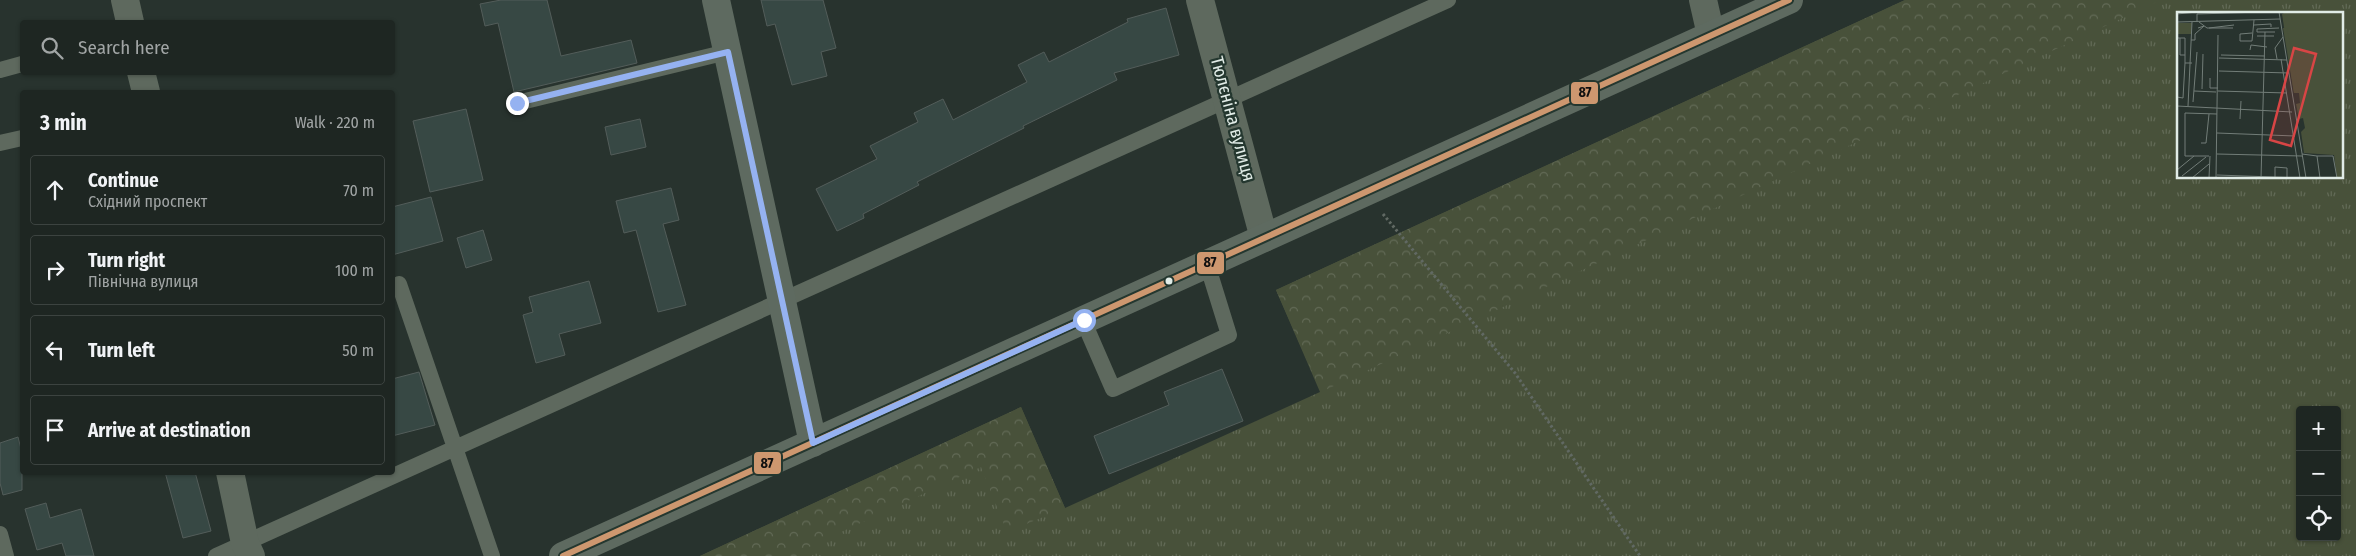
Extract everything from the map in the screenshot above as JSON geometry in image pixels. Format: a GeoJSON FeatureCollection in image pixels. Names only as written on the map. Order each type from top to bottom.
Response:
{"type":"FeatureCollection","features":[{"type":"Feature","properties":{"kind":"main road"},"geometry":{"type":"LineString","coordinates":[[716,0],[813,443]]}},
{"type":"Feature","properties":{"kind":"main road"},"geometry":{"type":"LineString","coordinates":[[563,556],[599,548],[813,443],[1789,0]]}},
{"type":"Feature","properties":{"kind":"street"},"geometry":{"type":"LineString","coordinates":[[125,0],[130,20]]}},
{"type":"Feature","properties":{"kind":"street","name":"Тюлєніна вулиця"},"geometry":{"type":"LineString","coordinates":[[1200,0],[1264,238]]}},
{"type":"Feature","properties":{"kind":"street"},"geometry":{"type":"LineString","coordinates":[[1703,0],[1711,35]]}},
{"type":"Feature","properties":{"kind":"street"},"geometry":{"type":"LineString","coordinates":[[142,75],[146,90]]}},
{"type":"Feature","properties":{"kind":"street"},"geometry":{"type":"LineString","coordinates":[[231,475],[248,549]]}},
{"type":"Feature","properties":{"kind":"lane"},"geometry":{"type":"LineString","coordinates":[[216,556],[248,549],[456,448],[1448,0]]}},
{"type":"Feature","properties":{"kind":"lane"},"geometry":{"type":"LineString","coordinates":[[517,103],[728,52]]}},
{"type":"Feature","properties":{"kind":"lane"},"geometry":{"type":"LineString","coordinates":[[0,70],[20,65]]}},
{"type":"Feature","properties":{"kind":"lane"},"geometry":{"type":"LineString","coordinates":[[0,143],[20,138]]}},
{"type":"Feature","properties":{"kind":"lane"},"geometry":{"type":"LineString","coordinates":[[1084,320],[1114,389],[1229,335],[1207,264]]}},
{"type":"Feature","properties":{"kind":"lane"},"geometry":{"type":"LineString","coordinates":[[399,284],[492,556]]}},
{"type":"Feature","properties":{"kind":"lane"},"geometry":{"type":"LineString","coordinates":[[0,534],[6,556]]}},
{"type":"Feature","properties":{"kind":"path"},"geometry":{"type":"LineString","coordinates":[[1365,192],[1515,373],[1640,556]]}},
{"type":"Feature","properties":{"kind":"green space"},"geometry":{"type":"Polygon","coordinates":[[[1905,0],[2356,0],[2356,556],[700,556],[1021,407],[1065,508],[1320,392],[1276,290],[1905,0]]]}},
{"type":"Feature","properties":{"kind":"green space"},"geometry":{"type":"Polygon","coordinates":[[[1905,0],[2161,0],[1321,392],[1276,290],[1905,0]]]}},
{"type":"Feature","properties":{"kind":"green space"},"geometry":{"type":"Polygon","coordinates":[[[1021,407],[1065,508],[1007,532],[981,467],[796,553],[797,556],[700,556],[1021,407]]]}},
{"type":"Feature","properties":{"kind":"building"},"geometry":{"type":"Polygon","coordinates":[[[501,0],[547,0],[561,56],[631,40],[637,63],[514,92],[498,23],[485,26],[480,4],[501,0]]]}},
{"type":"Feature","properties":{"kind":"building"},"geometry":{"type":"Polygon","coordinates":[[[761,0],[823,0],[836,48],[821,52],[827,76],[792,85],[775,24],[767,26],[761,0]]]}},
{"type":"Feature","properties":{"kind":"building"},"geometry":{"type":"Polygon","coordinates":[[[1166,8],[1179,55],[1114,73],[1117,80],[1023,126],[1024,128],[917,182],[919,185],[863,214],[864,218],[837,231],[816,189],[877,159],[870,146],[918,122],[914,113],[943,99],[953,120],[1027,82],[1018,65],[1044,52],[1049,62],[1128,22],[1127,19],[1166,8]]]}},
{"type":"Feature","properties":{"kind":"building"},"geometry":{"type":"Polygon","coordinates":[[[466,109],[483,180],[430,192],[413,121],[466,109]]]}},
{"type":"Feature","properties":{"kind":"building"},"geometry":{"type":"Polygon","coordinates":[[[640,119],[646,147],[611,155],[605,127],[640,119]]]}},
{"type":"Feature","properties":{"kind":"building"},"geometry":{"type":"Polygon","coordinates":[[[671,188],[679,220],[663,224],[686,305],[658,312],[636,230],[624,233],[616,201],[671,188]]]}},
{"type":"Feature","properties":{"kind":"building"},"geometry":{"type":"Polygon","coordinates":[[[431,197],[443,241],[395,254],[395,206],[431,197]]]}},
{"type":"Feature","properties":{"kind":"building"},"geometry":{"type":"Polygon","coordinates":[[[483,230],[492,260],[466,268],[457,238],[483,230]]]}},
{"type":"Feature","properties":{"kind":"building"},"geometry":{"type":"Polygon","coordinates":[[[589,281],[601,323],[559,334],[565,355],[536,363],[523,315],[533,312],[529,297],[589,281]]]}},
{"type":"Feature","properties":{"kind":"building"},"geometry":{"type":"Polygon","coordinates":[[[1222,369],[1243,421],[1109,474],[1094,436],[1169,405],[1164,392],[1222,369]]]}},
{"type":"Feature","properties":{"kind":"building"},"geometry":{"type":"Polygon","coordinates":[[[419,372],[435,425],[395,435],[395,378],[419,372]]]}},
{"type":"Feature","properties":{"kind":"building"},"geometry":{"type":"Polygon","coordinates":[[[18,437],[20,445],[20,475],[22,475],[22,490],[3,495],[0,483],[0,443],[18,437]]]}},
{"type":"Feature","properties":{"kind":"building"},"geometry":{"type":"Polygon","coordinates":[[[166,475],[196,475],[211,531],[183,538],[166,475]]]}},
{"type":"Feature","properties":{"kind":"building"},"geometry":{"type":"Polygon","coordinates":[[[46,503],[50,518],[81,509],[94,556],[66,556],[62,543],[37,550],[25,509],[46,503]]]}},
{"type":"Feature","properties":{"kind":"transit line","name":"87"},"geometry":{"type":"LineString","coordinates":[[563,556],[1789,0]]}},
{"type":"Feature","properties":{"kind":"route"},"geometry":{"type":"LineString","coordinates":[[517,103],[728,52],[813,443],[1084,320]]}}]}
